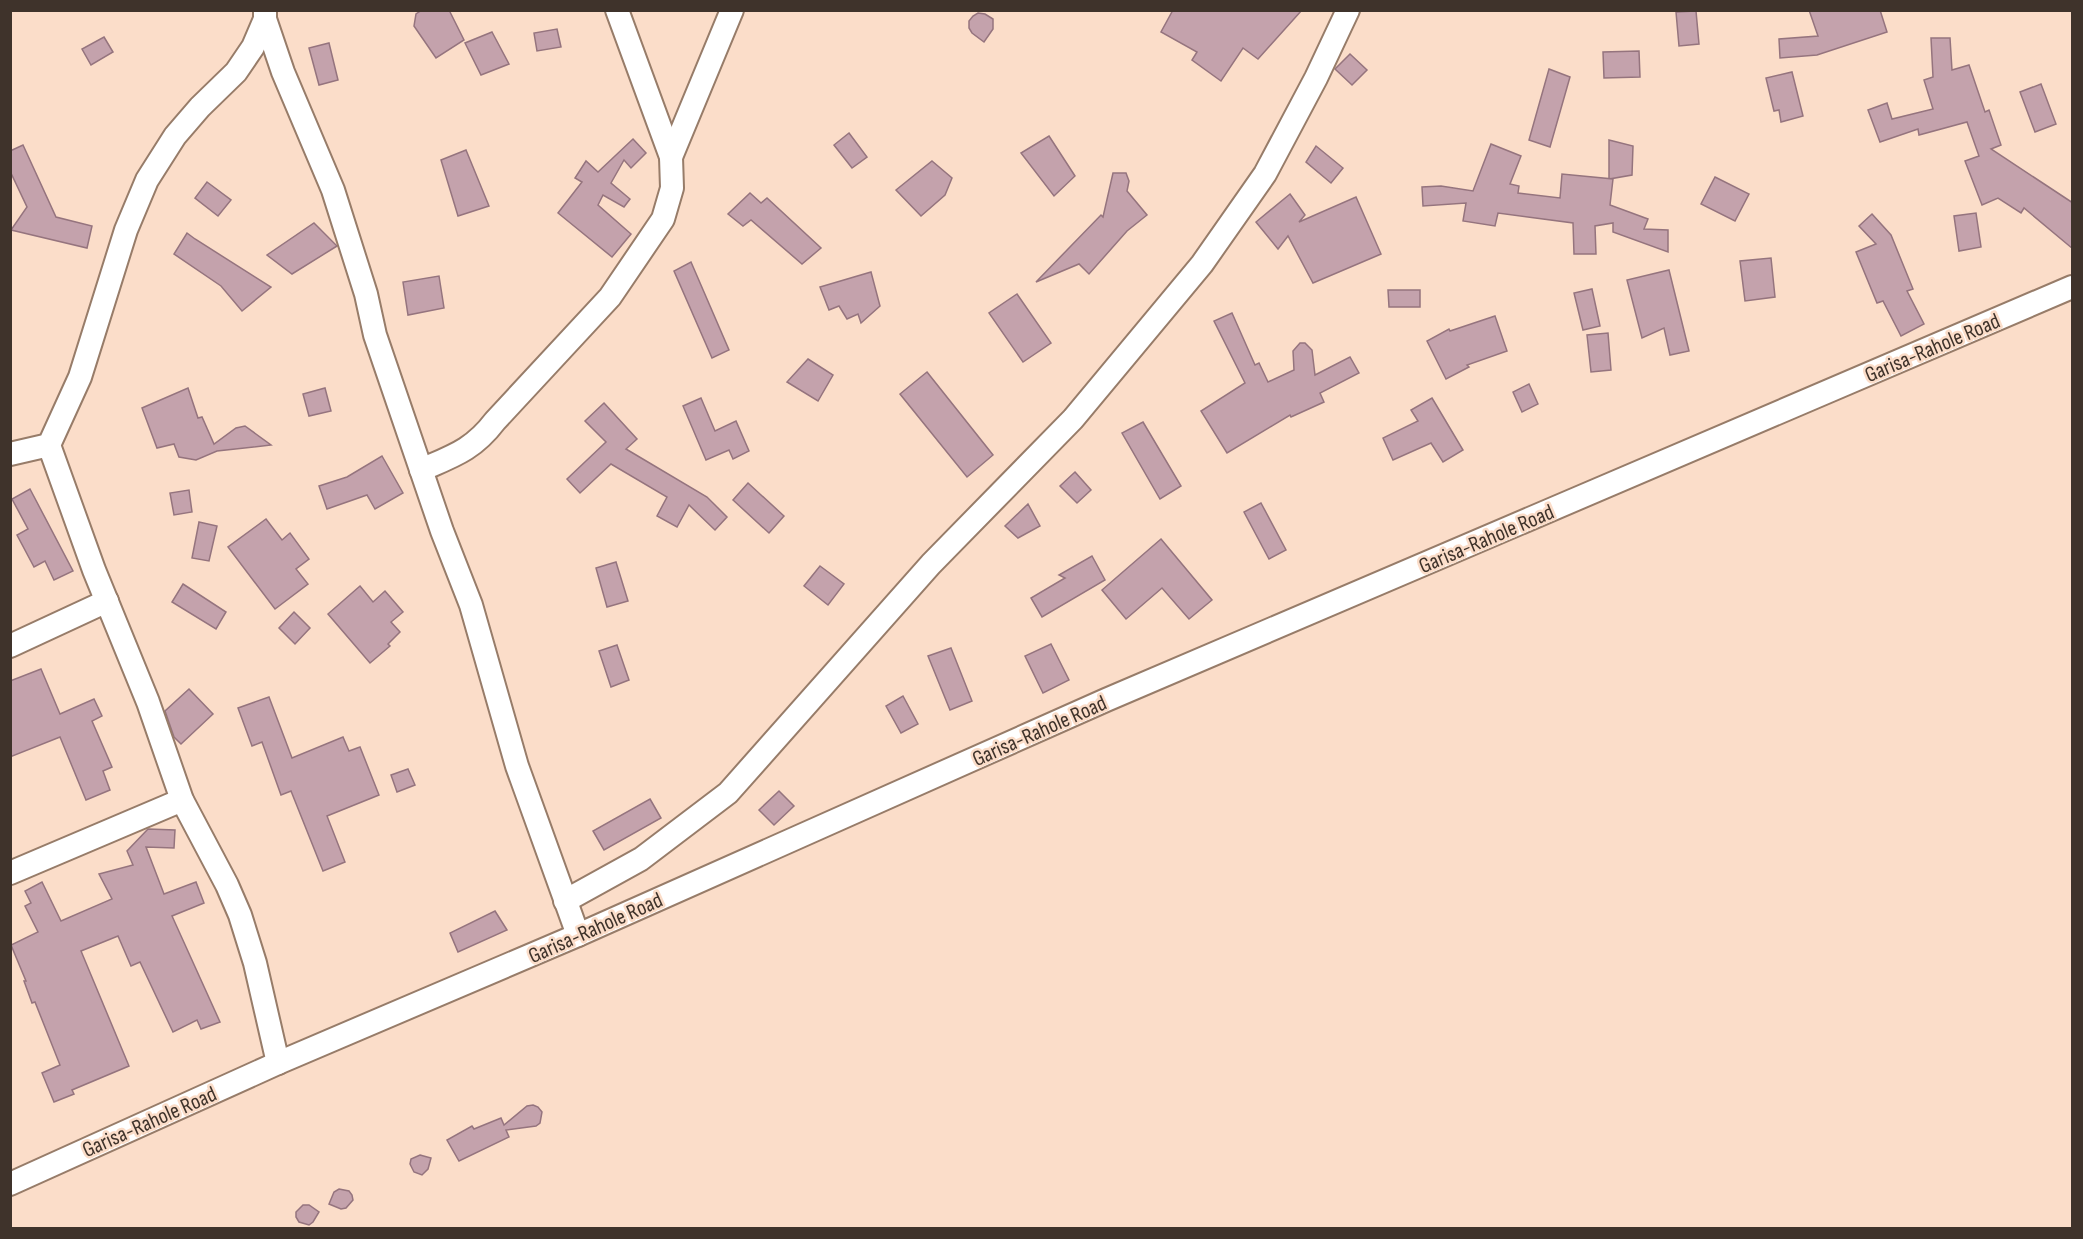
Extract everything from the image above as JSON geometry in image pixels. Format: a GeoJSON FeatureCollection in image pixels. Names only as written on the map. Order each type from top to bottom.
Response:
{"type":"FeatureCollection","features":[{"type":"Feature","properties":{"kind":"street"},"geometry":{"type":"LineString","coordinates":[[421,470],[463,451],[483,437],[495,421],[610,297],[663,219],[672,188],[670,157],[617,10]]}},
{"type":"Feature","properties":{"kind":"street"},"geometry":{"type":"LineString","coordinates":[[670,157],[732,10]]}},
{"type":"Feature","properties":{"kind":"street"},"geometry":{"type":"LineString","coordinates":[[565,901],[611,878],[641,859],[728,793],[931,564],[1073,419],[1202,264],[1265,174],[1316,78],[1348,10]]}},
{"type":"Feature","properties":{"kind":"street"},"geometry":{"type":"LineString","coordinates":[[265,15],[283,72],[333,190],[366,294],[375,335],[421,470],[471,605],[517,766],[578,934]]}},
{"type":"Feature","properties":{"kind":"street"},"geometry":{"type":"LineString","coordinates":[[265,15],[253,47],[236,72],[200,107],[175,136],[147,180],[126,230],[80,377],[49,445],[107,601],[148,702],[183,800],[240,915],[255,963],[278,1062]]}},
{"type":"Feature","properties":{"kind":"street","name":"Garisa-Rahole Road"},"geometry":{"type":"LineString","coordinates":[[10,1184],[278,1062],[578,934],[1106,700],[2073,287]]}},
{"type":"Feature","properties":{"kind":"street"},"geometry":{"type":"LineString","coordinates":[[10,454],[49,445]]}},
{"type":"Feature","properties":{"kind":"street"},"geometry":{"type":"LineString","coordinates":[[10,646],[107,601]]}},
{"type":"Feature","properties":{"kind":"street"},"geometry":{"type":"LineString","coordinates":[[10,873],[183,800]]}},
{"type":"Feature","properties":{"kind":"building"},"geometry":{"type":"Polygon","coordinates":[[[422,10],[449,10],[464,40],[436,58],[414,26],[416,14],[422,10]]]}},
{"type":"Feature","properties":{"kind":"building"},"geometry":{"type":"Polygon","coordinates":[[[1173,10],[1302,10],[1258,59],[1243,48],[1221,81],[1192,60],[1197,52],[1161,32],[1173,10]]]}},
{"type":"Feature","properties":{"kind":"building"},"geometry":{"type":"Polygon","coordinates":[[[1809,10],[1880,10],[1887,32],[1817,55],[1780,58],[1779,39],[1818,36],[1809,10]]]}},
{"type":"Feature","properties":{"kind":"building"},"geometry":{"type":"Polygon","coordinates":[[[1696,11],[1699,44],[1679,46],[1676,12],[1696,11]]]}},
{"type":"Feature","properties":{"kind":"building"},"geometry":{"type":"Polygon","coordinates":[[[978,13],[993,19],[993,29],[984,42],[969,28],[969,21],[978,13]]]}},
{"type":"Feature","properties":{"kind":"building"},"geometry":{"type":"Polygon","coordinates":[[[557,29],[561,47],[537,51],[534,33],[557,29]]]}},
{"type":"Feature","properties":{"kind":"building"},"geometry":{"type":"Polygon","coordinates":[[[492,32],[509,64],[481,75],[465,43],[492,32]]]}},
{"type":"Feature","properties":{"kind":"building"},"geometry":{"type":"Polygon","coordinates":[[[104,37],[113,52],[91,65],[82,49],[104,37]]]}},
{"type":"Feature","properties":{"kind":"building"},"geometry":{"type":"Polygon","coordinates":[[[1931,38],[1950,38],[1952,70],[1969,65],[1985,112],[1989,110],[2001,145],[1991,149],[2073,203],[2073,249],[2024,208],[2021,213],[1998,198],[1982,205],[1965,161],[1979,156],[1967,122],[1919,135],[1918,129],[1880,142],[1868,110],[1887,103],[1892,119],[1933,109],[1924,80],[1933,77],[1931,38]]]}},
{"type":"Feature","properties":{"kind":"building"},"geometry":{"type":"Polygon","coordinates":[[[329,43],[338,80],[319,85],[309,48],[329,43]]]}},
{"type":"Feature","properties":{"kind":"building"},"geometry":{"type":"Polygon","coordinates":[[[1639,51],[1640,77],[1604,78],[1603,52],[1639,51]]]}},
{"type":"Feature","properties":{"kind":"building"},"geometry":{"type":"Polygon","coordinates":[[[1350,54],[1367,70],[1352,85],[1335,69],[1350,54]]]}},
{"type":"Feature","properties":{"kind":"building"},"geometry":{"type":"Polygon","coordinates":[[[1549,69],[1570,77],[1550,147],[1529,140],[1549,69]]]}},
{"type":"Feature","properties":{"kind":"building"},"geometry":{"type":"Polygon","coordinates":[[[1792,72],[1803,116],[1781,122],[1779,110],[1774,111],[1766,78],[1792,72]]]}},
{"type":"Feature","properties":{"kind":"building"},"geometry":{"type":"Polygon","coordinates":[[[2041,84],[2056,124],[2035,132],[2020,92],[2041,84]]]}},
{"type":"Feature","properties":{"kind":"building"},"geometry":{"type":"Polygon","coordinates":[[[849,133],[867,157],[852,168],[834,145],[849,133]]]}},
{"type":"Feature","properties":{"kind":"building"},"geometry":{"type":"Polygon","coordinates":[[[1049,136],[1075,176],[1054,196],[1021,153],[1049,136]]]}},
{"type":"Feature","properties":{"kind":"building"},"geometry":{"type":"Polygon","coordinates":[[[633,139],[646,153],[631,168],[624,160],[611,183],[630,199],[624,207],[603,195],[598,205],[631,234],[612,257],[558,213],[582,182],[575,178],[586,161],[598,172],[633,139]]]}},
{"type":"Feature","properties":{"kind":"building"},"geometry":{"type":"Polygon","coordinates":[[[1609,140],[1633,146],[1632,175],[1609,179],[1609,140]]]}},
{"type":"Feature","properties":{"kind":"building"},"geometry":{"type":"Polygon","coordinates":[[[1491,144],[1521,156],[1510,184],[1519,186],[1518,193],[1560,198],[1562,174],[1613,179],[1610,205],[1648,219],[1644,229],[1668,230],[1668,252],[1613,232],[1613,223],[1595,226],[1596,254],[1574,254],[1573,223],[1498,213],[1495,226],[1463,221],[1466,203],[1423,206],[1422,187],[1441,186],[1473,191],[1491,144]]]}},
{"type":"Feature","properties":{"kind":"building"},"geometry":{"type":"Polygon","coordinates":[[[23,145],[56,217],[92,226],[87,248],[11,230],[27,207],[10,171],[10,151],[23,145]]]}},
{"type":"Feature","properties":{"kind":"building"},"geometry":{"type":"Polygon","coordinates":[[[1316,146],[1343,168],[1331,183],[1306,162],[1316,146]]]}},
{"type":"Feature","properties":{"kind":"building"},"geometry":{"type":"Polygon","coordinates":[[[466,150],[489,206],[458,216],[441,160],[466,150]]]}},
{"type":"Feature","properties":{"kind":"building"},"geometry":{"type":"Polygon","coordinates":[[[932,161],[952,178],[945,195],[921,216],[896,190],[932,161]]]}},
{"type":"Feature","properties":{"kind":"building"},"geometry":{"type":"Polygon","coordinates":[[[1113,173],[1126,173],[1129,181],[1127,191],[1147,215],[1127,231],[1089,274],[1079,264],[1036,282],[1101,215],[1103,217],[1113,173]]]}},
{"type":"Feature","properties":{"kind":"building"},"geometry":{"type":"Polygon","coordinates":[[[1715,177],[1749,194],[1735,221],[1701,204],[1715,177]]]}},
{"type":"Feature","properties":{"kind":"building"},"geometry":{"type":"Polygon","coordinates":[[[207,182],[231,200],[218,216],[195,198],[207,182]]]}},
{"type":"Feature","properties":{"kind":"building"},"geometry":{"type":"Polygon","coordinates":[[[750,193],[761,203],[767,198],[821,248],[802,264],[751,220],[743,226],[728,214],[750,193]]]}},
{"type":"Feature","properties":{"kind":"building"},"geometry":{"type":"Polygon","coordinates":[[[1290,194],[1305,215],[1299,222],[1356,197],[1381,254],[1313,283],[1288,236],[1278,249],[1256,222],[1290,194]]]}},
{"type":"Feature","properties":{"kind":"building"},"geometry":{"type":"Polygon","coordinates":[[[1976,213],[1981,247],[1959,251],[1954,216],[1976,213]]]}},
{"type":"Feature","properties":{"kind":"building"},"geometry":{"type":"Polygon","coordinates":[[[1872,214],[1891,235],[1913,289],[1907,291],[1924,324],[1901,336],[1883,301],[1877,303],[1856,252],[1876,244],[1859,226],[1872,214]]]}},
{"type":"Feature","properties":{"kind":"building"},"geometry":{"type":"Polygon","coordinates":[[[314,223],[337,246],[292,274],[267,255],[314,223]]]}},
{"type":"Feature","properties":{"kind":"building"},"geometry":{"type":"Polygon","coordinates":[[[187,233],[271,287],[242,311],[221,286],[174,254],[187,233]]]}},
{"type":"Feature","properties":{"kind":"building"},"geometry":{"type":"Polygon","coordinates":[[[1771,258],[1775,297],[1745,301],[1740,261],[1771,258]]]}},
{"type":"Feature","properties":{"kind":"building"},"geometry":{"type":"Polygon","coordinates":[[[691,262],[729,350],[712,358],[674,271],[691,262]]]}},
{"type":"Feature","properties":{"kind":"building"},"geometry":{"type":"Polygon","coordinates":[[[1669,270],[1689,351],[1670,355],[1664,328],[1642,338],[1627,280],[1669,270]]]}},
{"type":"Feature","properties":{"kind":"building"},"geometry":{"type":"Polygon","coordinates":[[[871,272],[880,306],[861,323],[858,314],[847,319],[839,306],[829,310],[820,287],[871,272]]]}},
{"type":"Feature","properties":{"kind":"building"},"geometry":{"type":"Polygon","coordinates":[[[439,276],[444,308],[408,315],[403,282],[439,276]]]}},
{"type":"Feature","properties":{"kind":"building"},"geometry":{"type":"Polygon","coordinates":[[[1592,289],[1600,326],[1583,330],[1574,293],[1592,289]]]}},
{"type":"Feature","properties":{"kind":"building"},"geometry":{"type":"Polygon","coordinates":[[[1388,290],[1420,290],[1420,307],[1389,307],[1388,290]]]}},
{"type":"Feature","properties":{"kind":"building"},"geometry":{"type":"Polygon","coordinates":[[[1017,294],[1051,343],[1023,362],[989,313],[1017,294]]]}},
{"type":"Feature","properties":{"kind":"building"},"geometry":{"type":"Polygon","coordinates":[[[1232,313],[1255,365],[1259,363],[1268,382],[1294,370],[1293,351],[1300,343],[1305,343],[1312,350],[1315,375],[1350,357],[1359,373],[1320,393],[1324,402],[1291,417],[1290,415],[1227,453],[1201,411],[1245,383],[1214,321],[1232,313]]]}},
{"type":"Feature","properties":{"kind":"building"},"geometry":{"type":"Polygon","coordinates":[[[1495,316],[1507,351],[1467,365],[1469,367],[1446,379],[1427,341],[1449,329],[1450,331],[1495,316]]]}},
{"type":"Feature","properties":{"kind":"building"},"geometry":{"type":"Polygon","coordinates":[[[1608,333],[1611,370],[1591,372],[1587,335],[1608,333]]]}},
{"type":"Feature","properties":{"kind":"building"},"geometry":{"type":"Polygon","coordinates":[[[808,359],[833,375],[818,401],[787,382],[808,359]]]}},
{"type":"Feature","properties":{"kind":"building"},"geometry":{"type":"Polygon","coordinates":[[[927,372],[993,455],[967,477],[900,394],[927,372]]]}},
{"type":"Feature","properties":{"kind":"building"},"geometry":{"type":"Polygon","coordinates":[[[1529,384],[1538,404],[1522,412],[1513,392],[1529,384]]]}},
{"type":"Feature","properties":{"kind":"building"},"geometry":{"type":"Polygon","coordinates":[[[188,388],[198,418],[202,417],[214,444],[236,428],[245,426],[271,445],[217,451],[196,460],[179,457],[174,444],[157,448],[142,408],[188,388]]]}},
{"type":"Feature","properties":{"kind":"building"},"geometry":{"type":"Polygon","coordinates":[[[325,388],[331,411],[309,416],[303,394],[325,388]]]}},
{"type":"Feature","properties":{"kind":"building"},"geometry":{"type":"Polygon","coordinates":[[[701,398],[715,431],[736,421],[749,451],[733,459],[729,450],[706,460],[683,406],[701,398]]]}},
{"type":"Feature","properties":{"kind":"building"},"geometry":{"type":"Polygon","coordinates":[[[1432,398],[1463,450],[1443,462],[1431,443],[1393,460],[1383,438],[1418,421],[1411,410],[1432,398]]]}},
{"type":"Feature","properties":{"kind":"building"},"geometry":{"type":"Polygon","coordinates":[[[604,403],[637,439],[626,449],[707,497],[727,517],[715,530],[689,505],[677,527],[657,516],[667,497],[611,464],[580,493],[567,479],[606,442],[585,421],[604,403]]]}},
{"type":"Feature","properties":{"kind":"building"},"geometry":{"type":"Polygon","coordinates":[[[1143,422],[1181,486],[1160,499],[1122,433],[1143,422]]]}},
{"type":"Feature","properties":{"kind":"building"},"geometry":{"type":"Polygon","coordinates":[[[382,456],[403,493],[375,509],[367,495],[327,509],[319,486],[347,477],[382,456]]]}},
{"type":"Feature","properties":{"kind":"building"},"geometry":{"type":"Polygon","coordinates":[[[1075,472],[1091,490],[1077,503],[1060,486],[1075,472]]]}},
{"type":"Feature","properties":{"kind":"building"},"geometry":{"type":"Polygon","coordinates":[[[748,483],[784,516],[769,533],[733,500],[748,483]]]}},
{"type":"Feature","properties":{"kind":"building"},"geometry":{"type":"Polygon","coordinates":[[[30,489],[73,571],[54,580],[45,561],[34,567],[17,535],[28,529],[12,499],[30,489]]]}},
{"type":"Feature","properties":{"kind":"building"},"geometry":{"type":"Polygon","coordinates":[[[189,490],[192,512],[174,515],[170,493],[189,490]]]}},
{"type":"Feature","properties":{"kind":"building"},"geometry":{"type":"Polygon","coordinates":[[[1261,503],[1286,550],[1269,559],[1244,512],[1261,503]]]}},
{"type":"Feature","properties":{"kind":"building"},"geometry":{"type":"Polygon","coordinates":[[[1028,504],[1040,526],[1018,538],[1005,526],[1028,504]]]}},
{"type":"Feature","properties":{"kind":"building"},"geometry":{"type":"Polygon","coordinates":[[[266,519],[282,540],[290,533],[309,559],[296,569],[308,584],[275,609],[228,547],[266,519]]]}},
{"type":"Feature","properties":{"kind":"building"},"geometry":{"type":"Polygon","coordinates":[[[199,522],[217,526],[209,561],[192,558],[199,522]]]}},
{"type":"Feature","properties":{"kind":"building"},"geometry":{"type":"Polygon","coordinates":[[[1161,539],[1212,600],[1189,619],[1162,588],[1126,619],[1102,590],[1161,539]]]}},
{"type":"Feature","properties":{"kind":"building"},"geometry":{"type":"Polygon","coordinates":[[[1092,556],[1105,580],[1042,617],[1031,598],[1065,578],[1059,575],[1092,556]]]}},
{"type":"Feature","properties":{"kind":"building"},"geometry":{"type":"Polygon","coordinates":[[[616,562],[628,601],[607,607],[596,568],[616,562]]]}},
{"type":"Feature","properties":{"kind":"building"},"geometry":{"type":"Polygon","coordinates":[[[820,566],[844,584],[828,605],[804,586],[820,566]]]}},
{"type":"Feature","properties":{"kind":"building"},"geometry":{"type":"Polygon","coordinates":[[[183,584],[226,612],[216,629],[172,602],[183,584]]]}},
{"type":"Feature","properties":{"kind":"building"},"geometry":{"type":"Polygon","coordinates":[[[360,586],[373,602],[385,591],[403,612],[391,622],[400,632],[388,644],[390,646],[370,663],[328,614],[360,586]]]}},
{"type":"Feature","properties":{"kind":"building"},"geometry":{"type":"Polygon","coordinates":[[[294,612],[310,628],[295,644],[279,628],[294,612]]]}},
{"type":"Feature","properties":{"kind":"building"},"geometry":{"type":"Polygon","coordinates":[[[1051,644],[1069,680],[1043,693],[1025,656],[1051,644]]]}},
{"type":"Feature","properties":{"kind":"building"},"geometry":{"type":"Polygon","coordinates":[[[617,645],[629,680],[611,687],[599,651],[617,645]]]}},
{"type":"Feature","properties":{"kind":"building"},"geometry":{"type":"Polygon","coordinates":[[[951,648],[972,701],[950,710],[928,656],[951,648]]]}},
{"type":"Feature","properties":{"kind":"building"},"geometry":{"type":"Polygon","coordinates":[[[41,669],[60,714],[94,699],[102,716],[92,721],[112,767],[103,771],[110,790],[86,800],[60,737],[10,757],[10,681],[41,669]]]}},
{"type":"Feature","properties":{"kind":"building"},"geometry":{"type":"Polygon","coordinates":[[[189,689],[213,714],[181,744],[174,737],[165,711],[189,689]]]}},
{"type":"Feature","properties":{"kind":"building"},"geometry":{"type":"Polygon","coordinates":[[[903,696],[918,724],[901,733],[886,706],[903,696]]]}},
{"type":"Feature","properties":{"kind":"building"},"geometry":{"type":"Polygon","coordinates":[[[269,697],[292,758],[343,737],[349,751],[360,747],[379,795],[327,816],[345,862],[323,871],[291,791],[281,795],[262,742],[252,746],[238,708],[269,697]]]}},
{"type":"Feature","properties":{"kind":"building"},"geometry":{"type":"Polygon","coordinates":[[[408,769],[415,785],[397,792],[391,775],[408,769]]]}},
{"type":"Feature","properties":{"kind":"building"},"geometry":{"type":"Polygon","coordinates":[[[779,791],[794,806],[774,825],[759,810],[779,791]]]}},
{"type":"Feature","properties":{"kind":"building"},"geometry":{"type":"Polygon","coordinates":[[[650,799],[661,818],[604,850],[593,831],[650,799]]]}},
{"type":"Feature","properties":{"kind":"building"},"geometry":{"type":"Polygon","coordinates":[[[148,829],[175,830],[174,848],[146,847],[164,894],[196,882],[204,903],[172,916],[220,1022],[201,1029],[197,1020],[173,1032],[140,962],[131,966],[118,936],[81,951],[129,1066],[72,1090],[74,1094],[54,1102],[42,1073],[60,1065],[35,1002],[32,1003],[24,981],[26,981],[11,945],[38,932],[25,906],[31,903],[25,891],[42,882],[61,921],[112,899],[99,874],[133,865],[127,851],[148,829]]]}},
{"type":"Feature","properties":{"kind":"building"},"geometry":{"type":"Polygon","coordinates":[[[495,911],[507,930],[458,952],[450,933],[495,911]]]}},
{"type":"Feature","properties":{"kind":"building"},"geometry":{"type":"Polygon","coordinates":[[[533,1105],[542,1112],[540,1123],[536,1126],[506,1130],[509,1137],[459,1161],[447,1140],[472,1126],[474,1129],[501,1118],[504,1125],[527,1106],[533,1105]]]}},
{"type":"Feature","properties":{"kind":"building"},"geometry":{"type":"Polygon","coordinates":[[[420,1155],[431,1158],[428,1169],[422,1175],[414,1172],[410,1164],[411,1159],[420,1155]]]}},
{"type":"Feature","properties":{"kind":"building"},"geometry":{"type":"Polygon","coordinates":[[[339,1189],[349,1191],[352,1195],[353,1200],[346,1208],[341,1209],[329,1204],[334,1192],[339,1189]]]}},
{"type":"Feature","properties":{"kind":"building"},"geometry":{"type":"Polygon","coordinates":[[[303,1205],[309,1205],[319,1212],[309,1225],[299,1222],[296,1217],[296,1212],[303,1205]]]}}]}
